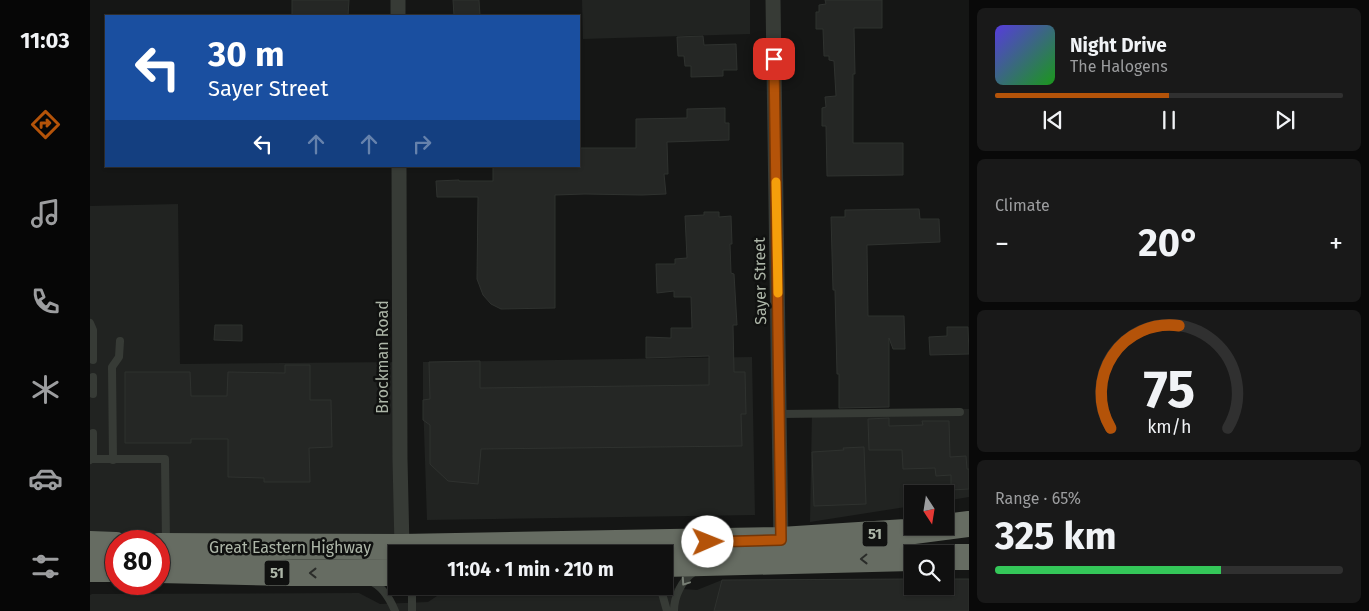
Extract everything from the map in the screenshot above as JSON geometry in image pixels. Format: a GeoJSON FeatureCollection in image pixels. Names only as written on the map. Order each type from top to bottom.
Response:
{"type":"FeatureCollection","features":[{"type":"Feature","properties":{"kind":"highway","name":"51"},"geometry":{"type":"LineString","coordinates":[[781,551],[969,524]]}},
{"type":"Feature","properties":{"kind":"highway"},"geometry":{"type":"LineString","coordinates":[[90,544],[105,545]]}},
{"type":"Feature","properties":{"kind":"highway","name":"Great Eastern Highway"},"geometry":{"type":"LineString","coordinates":[[170,554],[331,558],[388,549]]}},
{"type":"Feature","properties":{"kind":"highway","name":"Great Eastern Highway"},"geometry":{"type":"LineString","coordinates":[[673,550],[781,551],[904,558]]}},
{"type":"Feature","properties":{"kind":"highway","name":"Great Eastern Highway"},"geometry":{"type":"LineString","coordinates":[[673,564],[709,563],[781,551]]}},
{"type":"Feature","properties":{"kind":"highway","name":"Great Eastern Highway"},"geometry":{"type":"LineString","coordinates":[[170,555],[292,573],[331,558],[388,577]]}},
{"type":"Feature","properties":{"kind":"highway"},"geometry":{"type":"LineString","coordinates":[[954,557],[969,557]]}},
{"type":"Feature","properties":{"kind":"street"},"geometry":{"type":"LineString","coordinates":[[398,0],[398,15]]}},
{"type":"Feature","properties":{"kind":"street","name":"Sayer Street"},"geometry":{"type":"LineString","coordinates":[[773,0],[781,551]]}},
{"type":"Feature","properties":{"kind":"street","name":"Brockman Road"},"geometry":{"type":"LineString","coordinates":[[399,167],[402,545]]}},
{"type":"Feature","properties":{"kind":"lane"},"geometry":{"type":"LineString","coordinates":[[90,323],[92,326],[93,360]]}},
{"type":"Feature","properties":{"kind":"lane"},"geometry":{"type":"LineString","coordinates":[[113,460],[112,367],[119,357],[120,341]]}},
{"type":"Feature","properties":{"kind":"lane"},"geometry":{"type":"LineString","coordinates":[[93,377],[93,394]]}},
{"type":"Feature","properties":{"kind":"lane"},"geometry":{"type":"LineString","coordinates":[[780,414],[960,412]]}},
{"type":"Feature","properties":{"kind":"lane"},"geometry":{"type":"LineString","coordinates":[[90,460],[93,455],[93,433]]}},
{"type":"Feature","properties":{"kind":"lane"},"geometry":{"type":"LineString","coordinates":[[90,460],[165,459],[162,530]]}},
{"type":"Feature","properties":{"kind":"lane"},"geometry":{"type":"LineString","coordinates":[[331,558],[375,583],[387,594],[395,611]]}},
{"type":"Feature","properties":{"kind":"lane"},"geometry":{"type":"LineString","coordinates":[[674,611],[674,604],[688,576],[709,563]]}},
{"type":"Feature","properties":{"kind":"lane"},"geometry":{"type":"LineString","coordinates":[[410,595],[412,611]]}},
{"type":"Feature","properties":{"kind":"lane"},"geometry":{"type":"LineString","coordinates":[[663,595],[667,611]]}},
{"type":"Feature","properties":{"kind":"shaded area"},"geometry":{"type":"Polygon","coordinates":[[[582,0],[750,0],[750,34],[583,39],[582,0]]]}},
{"type":"Feature","properties":{"kind":"shaded area"},"geometry":{"type":"Polygon","coordinates":[[[178,204],[180,364],[400,362],[402,545],[388,545],[388,547],[170,541],[170,530],[105,530],[105,542],[90,544],[90,206],[178,204]]]}},
{"type":"Feature","properties":{"kind":"shaded area"},"geometry":{"type":"Polygon","coordinates":[[[752,357],[755,515],[427,520],[423,362],[752,357]]]}},
{"type":"Feature","properties":{"kind":"shaded area"},"geometry":{"type":"Polygon","coordinates":[[[969,409],[969,497],[954,500],[954,485],[904,485],[904,507],[810,522],[812,410],[969,409]]]}},
{"type":"Feature","properties":{"kind":"shaded area"},"geometry":{"type":"Polygon","coordinates":[[[904,579],[904,595],[954,595],[954,579],[969,579],[969,611],[90,611],[90,595],[92,594],[359,593],[380,604],[428,602],[438,595],[673,595],[673,588],[697,590],[722,580],[904,579]]]}},
{"type":"Feature","properties":{"kind":"building"},"geometry":{"type":"Polygon","coordinates":[[[292,0],[349,0],[348,15],[292,15],[292,0]]]}},
{"type":"Feature","properties":{"kind":"building"},"geometry":{"type":"Polygon","coordinates":[[[453,0],[479,0],[480,15],[454,15],[453,0]]]}},
{"type":"Feature","properties":{"kind":"building"},"geometry":{"type":"Polygon","coordinates":[[[825,0],[882,0],[882,28],[854,28],[853,143],[903,143],[903,175],[827,176],[826,126],[822,126],[822,108],[826,107],[825,97],[836,96],[834,61],[829,60],[829,56],[824,56],[823,29],[816,29],[816,12],[819,12],[819,5],[826,4],[825,0]]]}},
{"type":"Feature","properties":{"kind":"building"},"geometry":{"type":"Polygon","coordinates":[[[703,36],[704,45],[736,44],[737,70],[723,70],[723,76],[691,77],[691,66],[685,66],[684,56],[678,56],[677,37],[703,36]]]}},
{"type":"Feature","properties":{"kind":"building"},"geometry":{"type":"Polygon","coordinates":[[[725,108],[725,123],[729,123],[729,140],[667,142],[668,174],[664,174],[666,194],[555,195],[555,308],[501,309],[491,304],[483,295],[477,279],[478,197],[437,197],[436,181],[493,181],[493,167],[580,167],[580,148],[636,148],[636,119],[687,118],[687,109],[725,108]]]}},
{"type":"Feature","properties":{"kind":"building"},"geometry":{"type":"Polygon","coordinates":[[[919,209],[920,219],[939,219],[940,242],[867,245],[868,316],[904,316],[905,349],[893,349],[889,338],[889,407],[839,408],[831,217],[845,217],[845,210],[919,209]]]}},
{"type":"Feature","properties":{"kind":"building"},"geometry":{"type":"Polygon","coordinates":[[[704,212],[719,212],[719,217],[731,216],[731,273],[734,274],[737,325],[733,325],[734,372],[745,372],[746,414],[741,414],[742,446],[481,449],[478,484],[448,481],[430,464],[430,425],[423,420],[423,400],[430,399],[429,362],[480,361],[480,388],[709,385],[709,356],[646,358],[646,337],[671,338],[671,328],[692,328],[691,297],[674,297],[674,291],[657,293],[656,264],[675,264],[675,259],[687,258],[685,216],[704,215],[704,212]]]}},
{"type":"Feature","properties":{"kind":"building"},"geometry":{"type":"Polygon","coordinates":[[[215,325],[242,325],[242,341],[214,340],[215,325]]]}},
{"type":"Feature","properties":{"kind":"building"},"geometry":{"type":"Polygon","coordinates":[[[947,327],[968,327],[969,354],[930,355],[929,337],[947,336],[947,327]]]}},
{"type":"Feature","properties":{"kind":"building"},"geometry":{"type":"Polygon","coordinates":[[[285,365],[310,365],[310,400],[331,400],[332,447],[309,448],[310,482],[264,482],[264,478],[228,477],[228,439],[191,439],[191,443],[125,443],[125,372],[190,372],[191,396],[227,396],[228,372],[285,373],[285,365]]]}},
{"type":"Feature","properties":{"kind":"building"},"geometry":{"type":"Polygon","coordinates":[[[889,418],[889,426],[923,425],[922,421],[949,421],[950,457],[966,456],[967,469],[969,469],[969,489],[954,490],[954,485],[951,485],[951,475],[936,476],[935,468],[903,469],[902,450],[869,450],[868,419],[889,418]]]}},
{"type":"Feature","properties":{"kind":"building"},"geometry":{"type":"Polygon","coordinates":[[[864,447],[866,504],[814,506],[812,452],[864,447]]]}},
{"type":"Feature","properties":{"kind":"building"},"geometry":{"type":"Polygon","coordinates":[[[904,579],[904,595],[954,595],[954,579],[969,579],[969,611],[714,611],[722,580],[904,579]]]}},
{"type":"Feature","properties":{"kind":"slow traffic"},"geometry":{"type":"LineString","coordinates":[[776,182],[778,293]]}},
{"type":"Feature","properties":{"kind":"route"},"geometry":{"type":"LineString","coordinates":[[708,542],[781,540],[774,59]]}}]}
